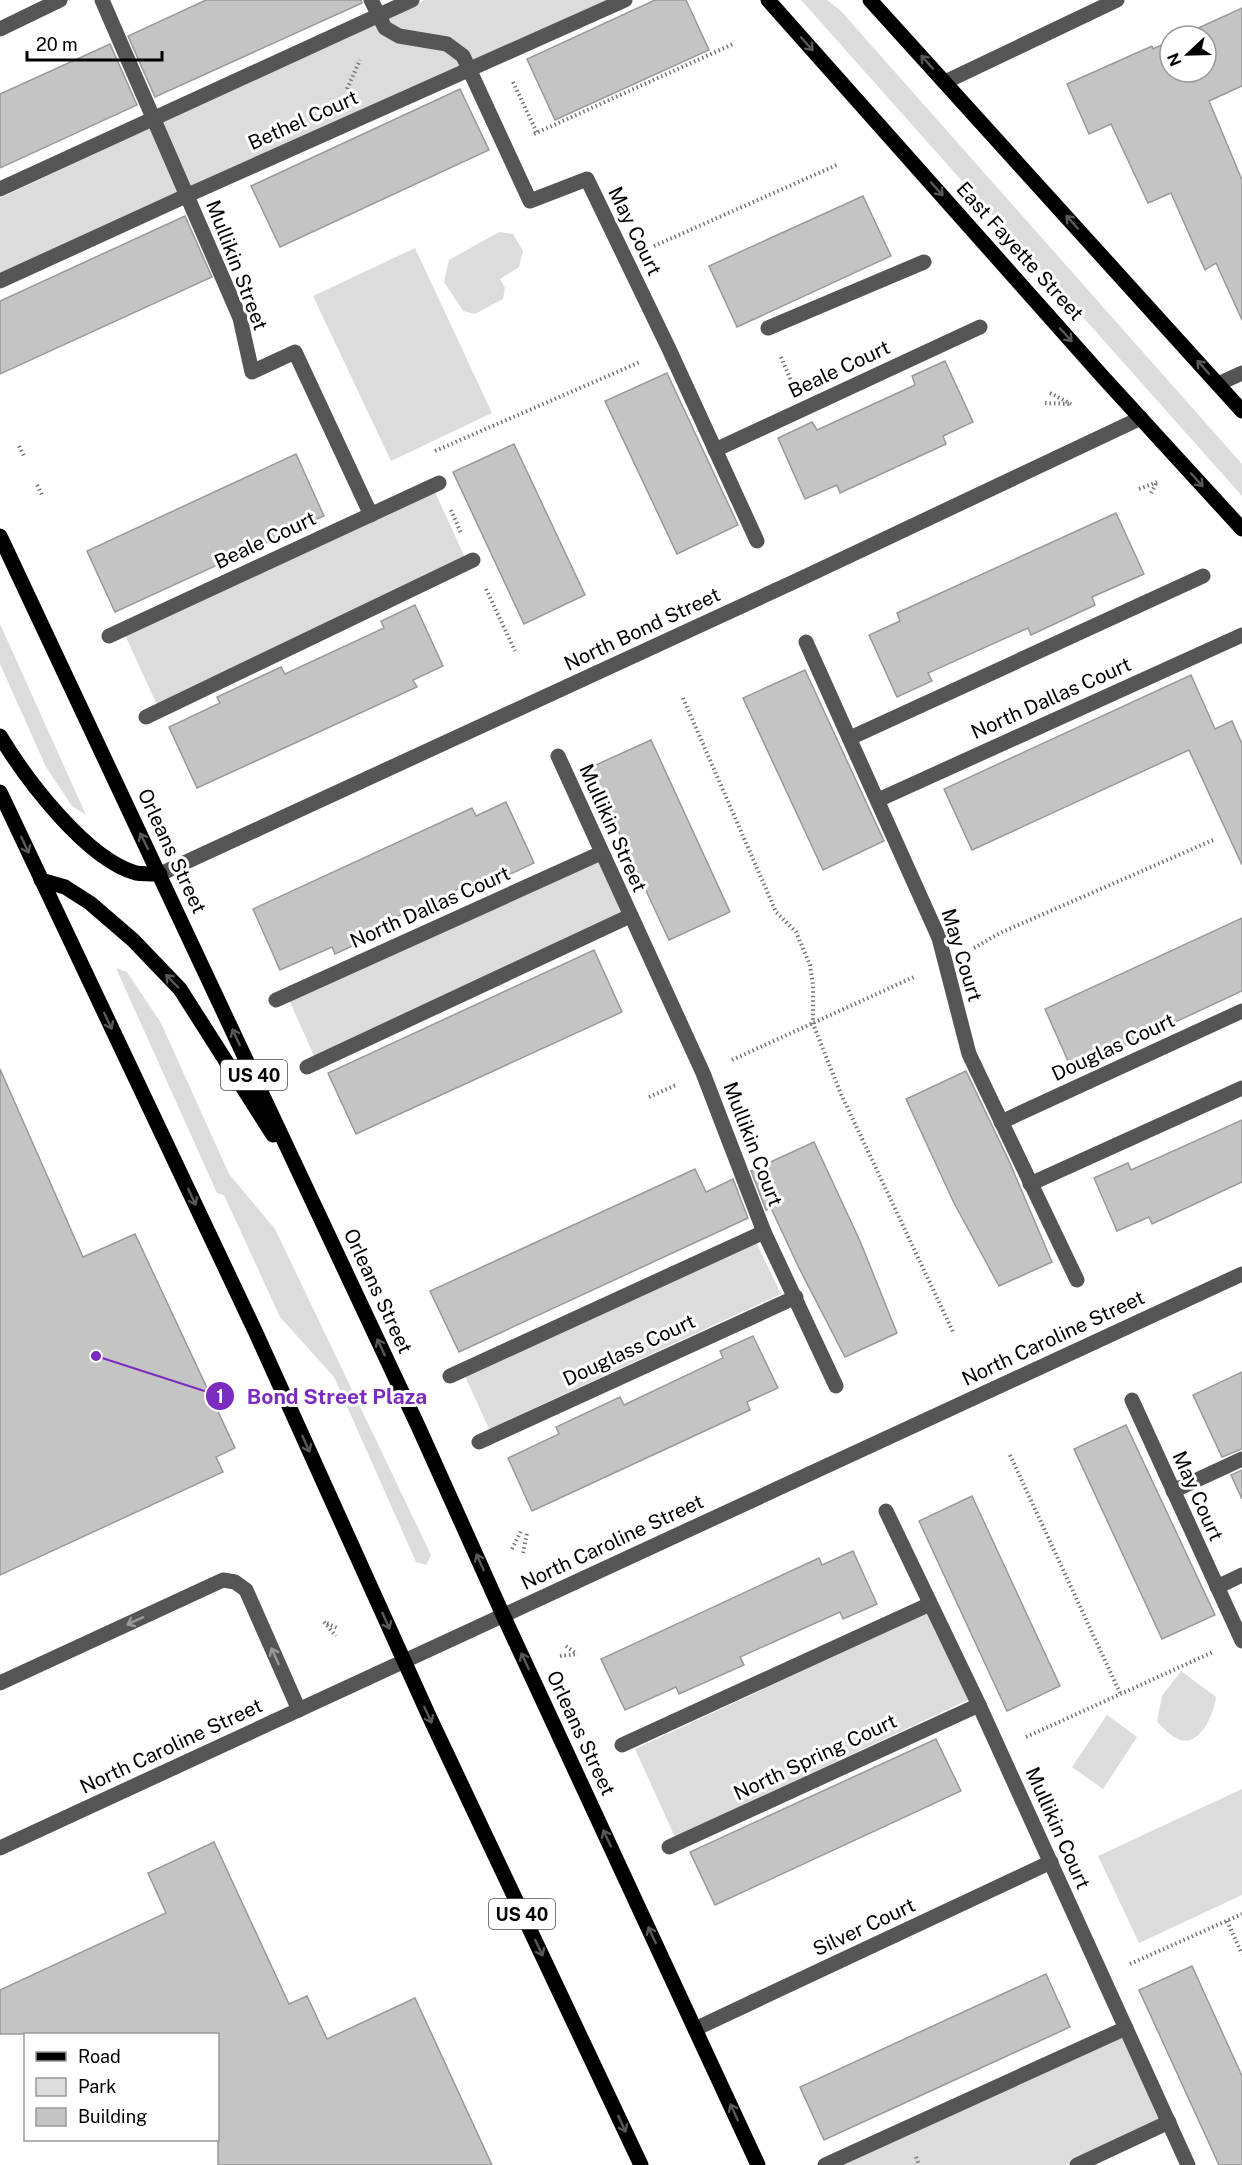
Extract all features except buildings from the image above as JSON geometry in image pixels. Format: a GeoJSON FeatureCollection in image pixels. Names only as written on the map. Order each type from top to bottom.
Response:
{"type":"FeatureCollection","features":[{"type":"Feature","properties":{"kind":"main road","name":"East Fayette Street"},"geometry":{"type":"LineString","coordinates":[[768,0],[1242,529]]}},
{"type":"Feature","properties":{"kind":"main road"},"geometry":{"type":"LineString","coordinates":[[870,0],[1242,411]]}},
{"type":"Feature","properties":{"kind":"main road","name":"Orleans Street"},"geometry":{"type":"LineString","coordinates":[[0,536],[423,1436],[503,1615],[758,2165]]}},
{"type":"Feature","properties":{"kind":"main road"},"geometry":{"type":"LineString","coordinates":[[0,736],[14,760],[80,838],[111,860],[136,873],[160,874]]}},
{"type":"Feature","properties":{"kind":"main road","name":"US 40"},"geometry":{"type":"LineString","coordinates":[[0,792],[256,1333],[404,1662],[641,2165]]}},
{"type":"Feature","properties":{"kind":"main road"},"geometry":{"type":"LineString","coordinates":[[41,880],[65,887],[90,903],[133,940],[180,990],[307,1188]]}},
{"type":"Feature","properties":{"kind":"street"},"geometry":{"type":"LineString","coordinates":[[0,29],[60,0]]}},
{"type":"Feature","properties":{"kind":"street","name":"Mullikin Street"},"geometry":{"type":"LineString","coordinates":[[102,0],[240,318],[252,372],[295,352],[371,515]]}},
{"type":"Feature","properties":{"kind":"street","name":"May Court"},"geometry":{"type":"LineString","coordinates":[[372,0],[385,28],[399,36],[447,44],[463,56],[530,201],[587,179],[669,349],[757,541]]}},
{"type":"Feature","properties":{"kind":"street"},"geometry":{"type":"LineString","coordinates":[[0,189],[412,0]]}},
{"type":"Feature","properties":{"kind":"street","name":"Bethel Court"},"geometry":{"type":"LineString","coordinates":[[0,281],[625,0]]}},
{"type":"Feature","properties":{"kind":"street"},"geometry":{"type":"LineString","coordinates":[[945,82],[1117,0]]}},
{"type":"Feature","properties":{"kind":"street"},"geometry":{"type":"LineString","coordinates":[[768,328],[924,262]]}},
{"type":"Feature","properties":{"kind":"street","name":"Beale Court"},"geometry":{"type":"LineString","coordinates":[[715,450],[980,327]]}},
{"type":"Feature","properties":{"kind":"street"},"geometry":{"type":"LineString","coordinates":[[1218,384],[1242,373]]}},
{"type":"Feature","properties":{"kind":"street","name":"North Bond Street"},"geometry":{"type":"LineString","coordinates":[[160,874],[798,580],[1141,418]]}},
{"type":"Feature","properties":{"kind":"street","name":"Beale Court"},"geometry":{"type":"LineString","coordinates":[[109,636],[439,483]]}},
{"type":"Feature","properties":{"kind":"street"},"geometry":{"type":"LineString","coordinates":[[146,717],[473,560]]}},
{"type":"Feature","properties":{"kind":"street"},"geometry":{"type":"LineString","coordinates":[[850,738],[1203,576]]}},
{"type":"Feature","properties":{"kind":"street","name":"North Dallas Court"},"geometry":{"type":"LineString","coordinates":[[878,800],[1242,635]]}},
{"type":"Feature","properties":{"kind":"street","name":"May Court"},"geometry":{"type":"LineString","coordinates":[[806,642],[939,938],[969,1054],[1077,1280]]}},
{"type":"Feature","properties":{"kind":"street","name":"Mullikin Street"},"geometry":{"type":"LineString","coordinates":[[558,756],[630,916]]}},
{"type":"Feature","properties":{"kind":"street","name":"North Dallas Court"},"geometry":{"type":"LineString","coordinates":[[276,1000],[601,853]]}},
{"type":"Feature","properties":{"kind":"street"},"geometry":{"type":"LineString","coordinates":[[307,1067],[630,916]]}},
{"type":"Feature","properties":{"kind":"street","name":"Mullikin Court"},"geometry":{"type":"LineString","coordinates":[[630,916],[703,1073],[764,1232],[836,1386]]}},
{"type":"Feature","properties":{"kind":"street","name":"Douglas Court"},"geometry":{"type":"LineString","coordinates":[[1001,1122],[1242,1011]]}},
{"type":"Feature","properties":{"kind":"street"},"geometry":{"type":"LineString","coordinates":[[1030,1184],[1242,1088]]}},
{"type":"Feature","properties":{"kind":"street"},"geometry":{"type":"LineString","coordinates":[[450,1376],[764,1232]]}},
{"type":"Feature","properties":{"kind":"street","name":"North Caroline Street"},"geometry":{"type":"LineString","coordinates":[[1,1844],[300,1710],[1242,1274]]}},
{"type":"Feature","properties":{"kind":"street","name":"Douglass Court"},"geometry":{"type":"LineString","coordinates":[[479,1442],[796,1297]]}},
{"type":"Feature","properties":{"kind":"street","name":"May Court"},"geometry":{"type":"LineString","coordinates":[[1132,1400],[1242,1640]]}},
{"type":"Feature","properties":{"kind":"street"},"geometry":{"type":"LineString","coordinates":[[1173,1491],[1242,1459]]}},
{"type":"Feature","properties":{"kind":"street","name":"Mullikin Court"},"geometry":{"type":"LineString","coordinates":[[886,1511],[979,1705],[1188,2165]]}},
{"type":"Feature","properties":{"kind":"street"},"geometry":{"type":"LineString","coordinates":[[1217,1587],[1242,1575]]}},
{"type":"Feature","properties":{"kind":"street"},"geometry":{"type":"LineString","coordinates":[[0,1683],[223,1580],[235,1582],[246,1590],[300,1710]]}},
{"type":"Feature","properties":{"kind":"street"},"geometry":{"type":"LineString","coordinates":[[622,1745],[930,1604]]}},
{"type":"Feature","properties":{"kind":"street","name":"North Spring Court"},"geometry":{"type":"LineString","coordinates":[[669,1847],[979,1705]]}},
{"type":"Feature","properties":{"kind":"street","name":"Silver Court"},"geometry":{"type":"LineString","coordinates":[[694,2029],[1051,1862]]}},
{"type":"Feature","properties":{"kind":"street"},"geometry":{"type":"LineString","coordinates":[[825,2165],[1126,2028]]}},
{"type":"Feature","properties":{"kind":"street"},"geometry":{"type":"LineString","coordinates":[[1077,2165],[1169,2122]]}},
{"type":"Feature","properties":{"kind":"path"},"geometry":{"type":"LineString","coordinates":[[329,132],[379,15]]}},
{"type":"Feature","properties":{"kind":"path"},"geometry":{"type":"LineString","coordinates":[[506,147],[733,44]]}},
{"type":"Feature","properties":{"kind":"path"},"geometry":{"type":"LineString","coordinates":[[501,56],[537,133]]}},
{"type":"Feature","properties":{"kind":"path"},"geometry":{"type":"LineString","coordinates":[[625,258],[839,164]]}},
{"type":"Feature","properties":{"kind":"path"},"geometry":{"type":"LineString","coordinates":[[768,328],[804,409]]}},
{"type":"Feature","properties":{"kind":"path"},"geometry":{"type":"LineString","coordinates":[[432,452],[669,349]]}},
{"type":"Feature","properties":{"kind":"path"},"geometry":{"type":"LineString","coordinates":[[1045,403],[1071,404],[1050,393]]}},
{"type":"Feature","properties":{"kind":"path"},"geometry":{"type":"LineString","coordinates":[[19,446],[24,456]]}},
{"type":"Feature","properties":{"kind":"path"},"geometry":{"type":"LineString","coordinates":[[1139,489],[1157,481],[1151,493]]}},
{"type":"Feature","properties":{"kind":"path"},"geometry":{"type":"LineString","coordinates":[[37,485],[44,497]]}},
{"type":"Feature","properties":{"kind":"path"},"geometry":{"type":"LineString","coordinates":[[683,698],[776,912],[796,933],[810,965],[813,985],[813,1024],[841,1094],[954,1334]]}},
{"type":"Feature","properties":{"kind":"path"},"geometry":{"type":"LineString","coordinates":[[649,1097],[945,963],[1000,933],[1213,840]]}},
{"type":"Feature","properties":{"kind":"path"},"geometry":{"type":"LineString","coordinates":[[1010,1455],[1120,1694]]}},
{"type":"Feature","properties":{"kind":"path"},"geometry":{"type":"LineString","coordinates":[[512,1549],[521,1531]]}},
{"type":"Feature","properties":{"kind":"path"},"geometry":{"type":"LineString","coordinates":[[523,1553],[527,1533]]}},
{"type":"Feature","properties":{"kind":"path"},"geometry":{"type":"LineString","coordinates":[[336,1628],[324,1622],[336,1636]]}},
{"type":"Feature","properties":{"kind":"path"},"geometry":{"type":"LineString","coordinates":[[999,1749],[1242,1640]]}},
{"type":"Feature","properties":{"kind":"path"},"geometry":{"type":"LineString","coordinates":[[560,1656],[577,1654],[566,1646]]}},
{"type":"Feature","properties":{"kind":"path"},"geometry":{"type":"LineString","coordinates":[[1102,1976],[1242,1914]]}},
{"type":"Feature","properties":{"kind":"path"},"geometry":{"type":"LineString","coordinates":[[1227,1921],[1242,1954]]}},
{"type":"Feature","properties":{"kind":"green space"},"geometry":{"type":"Polygon","coordinates":[[[425,0],[611,0],[0,276],[0,198],[425,0]]]}},
{"type":"Feature","properties":{"kind":"green space"},"geometry":{"type":"Polygon","coordinates":[[[801,0],[827,0],[841,11],[1242,464],[1242,496],[801,0]]]}},
{"type":"Feature","properties":{"kind":"green space"},"geometry":{"type":"Polygon","coordinates":[[[499,232],[513,234],[523,251],[519,267],[500,279],[505,288],[503,299],[475,314],[463,311],[444,282],[449,260],[499,232]]]}},
{"type":"Feature","properties":{"kind":"green space"},"geometry":{"type":"Polygon","coordinates":[[[415,248],[492,413],[391,461],[313,296],[415,248]]]}},
{"type":"Feature","properties":{"kind":"green space"},"geometry":{"type":"Polygon","coordinates":[[[435,492],[467,562],[157,705],[125,635],[435,492]]]}},
{"type":"Feature","properties":{"kind":"green space"},"geometry":{"type":"Polygon","coordinates":[[[0,624],[86,815],[72,806],[46,767],[0,664],[0,624]]]}},
{"type":"Feature","properties":{"kind":"green space"},"geometry":{"type":"Polygon","coordinates":[[[600,859],[626,917],[315,1058],[289,1000],[600,859]]]}},
{"type":"Feature","properties":{"kind":"green space"},"geometry":{"type":"Polygon","coordinates":[[[116,968],[127,972],[161,1023],[229,1174],[275,1229],[431,1555],[426,1565],[416,1562],[334,1377],[280,1317],[224,1195],[217,1193],[116,968]]]}},
{"type":"Feature","properties":{"kind":"green space"},"geometry":{"type":"Polygon","coordinates":[[[756,1242],[781,1294],[489,1429],[465,1376],[756,1242]]]}},
{"type":"Feature","properties":{"kind":"green space"},"geometry":{"type":"Polygon","coordinates":[[[929,1612],[970,1699],[675,1837],[635,1749],[929,1612]]]}},
{"type":"Feature","properties":{"kind":"green space"},"geometry":{"type":"Polygon","coordinates":[[[1181,1671],[1216,1697],[1205,1727],[1194,1738],[1187,1741],[1174,1737],[1157,1722],[1162,1696],[1181,1671]]]}},
{"type":"Feature","properties":{"kind":"green space"},"geometry":{"type":"Polygon","coordinates":[[[1107,1715],[1137,1737],[1103,1789],[1072,1767],[1107,1715]]]}},
{"type":"Feature","properties":{"kind":"green space"},"geometry":{"type":"Polygon","coordinates":[[[1242,1789],[1242,1895],[1139,1943],[1098,1856],[1242,1789]]]}},
{"type":"Feature","properties":{"kind":"green space"},"geometry":{"type":"Polygon","coordinates":[[[1121,2035],[1161,2120],[1066,2165],[839,2165],[1121,2035]]]}},
{"type":"Feature","properties":{"kind":"place","name":"Bond Street Plaza"},"geometry":{"type":"Point","coordinates":[96,1356]}}]}
